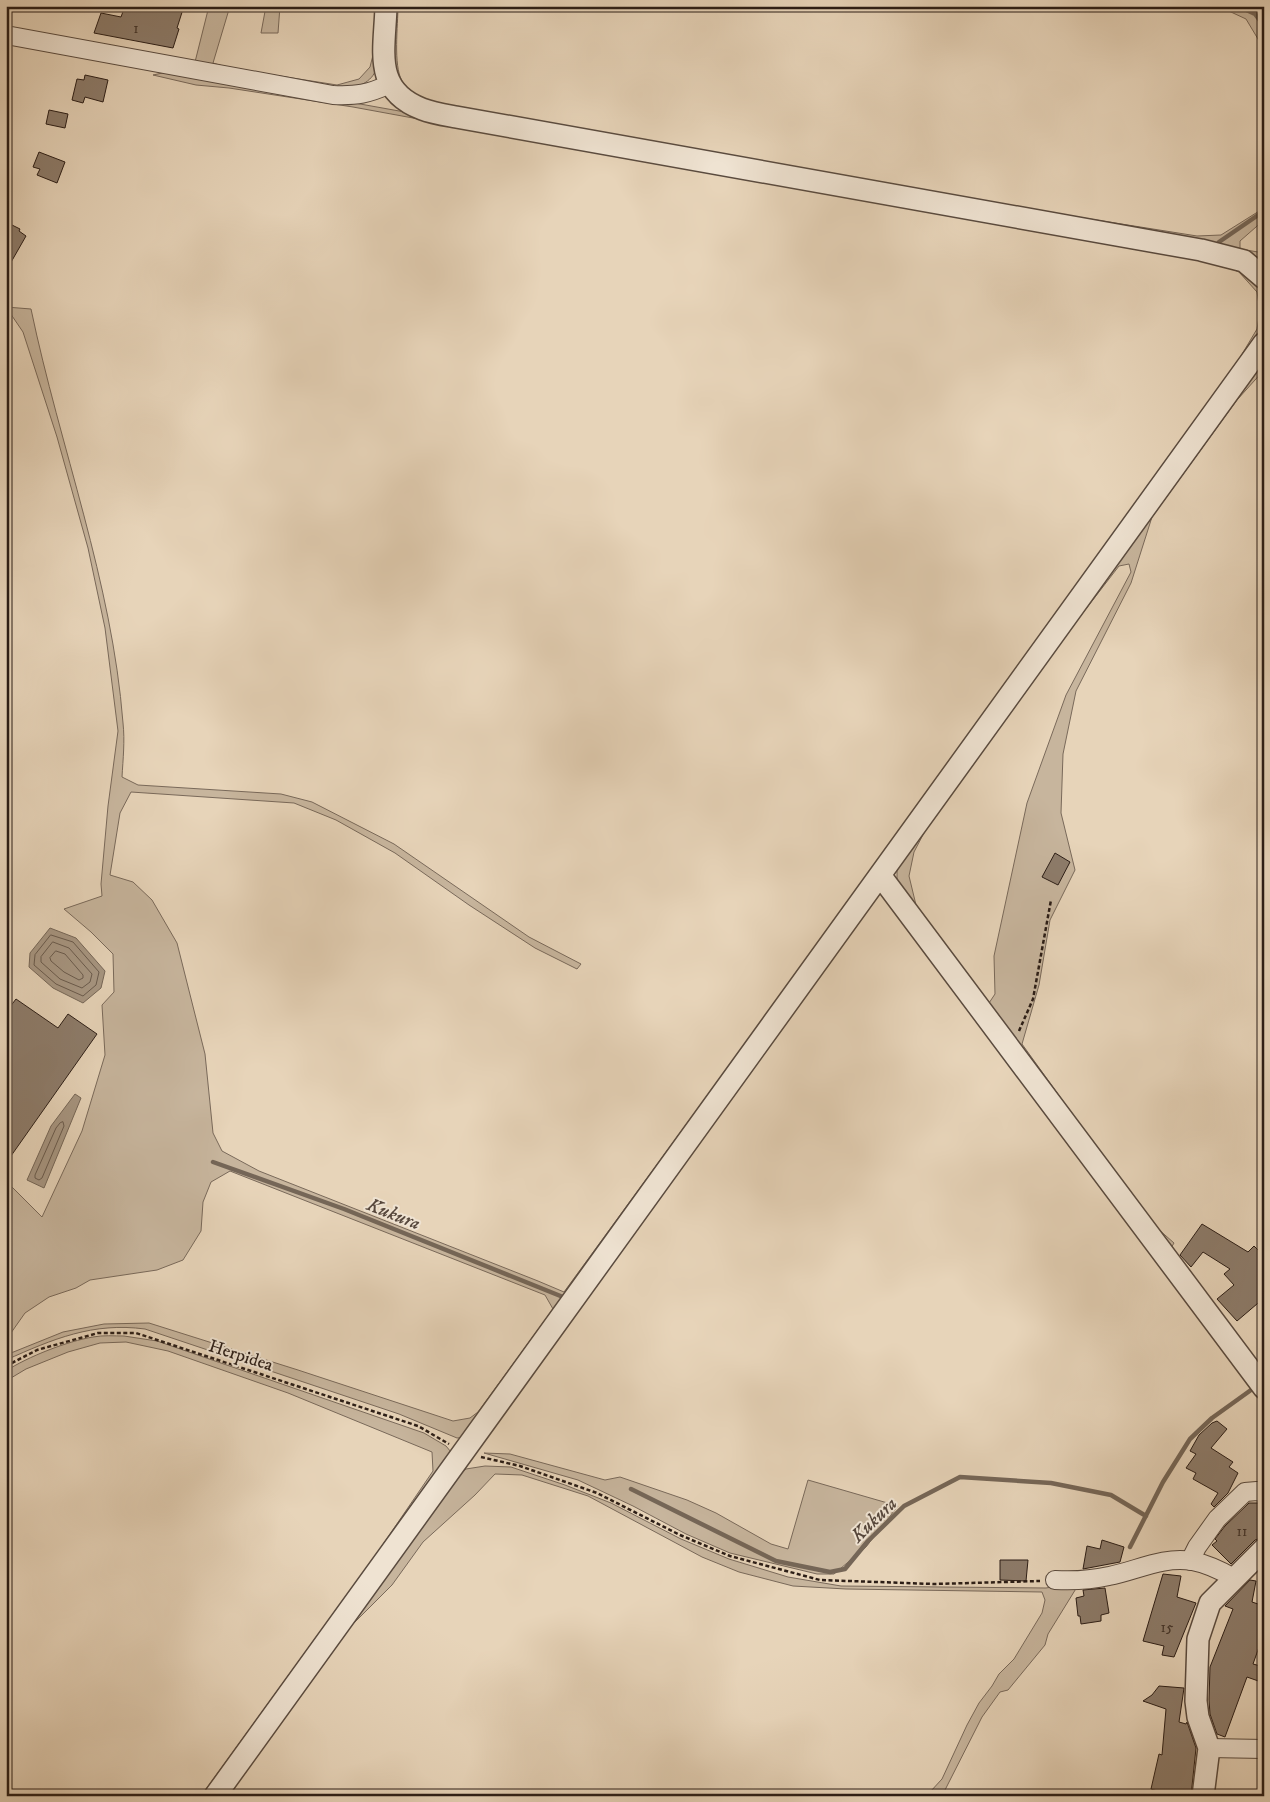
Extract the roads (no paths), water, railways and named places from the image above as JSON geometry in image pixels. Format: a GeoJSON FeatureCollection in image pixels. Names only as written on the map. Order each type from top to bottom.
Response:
{"type":"FeatureCollection","features":[{"type":"Feature","properties":{"kind":"street"},"geometry":{"type":"LineString","coordinates":[[386,6],[384,68],[390,84],[398,96],[422,110],[456,118],[1201,250],[1244,261],[1264,278]]}},
{"type":"Feature","properties":{"kind":"street"},"geometry":{"type":"LineString","coordinates":[[6,35],[333,96],[353,96],[368,93],[390,84]]}},
{"type":"Feature","properties":{"kind":"street"},"geometry":{"type":"LineString","coordinates":[[215,1796],[1264,343]]}},
{"type":"Feature","properties":{"kind":"street"},"geometry":{"type":"LineString","coordinates":[[880,875],[1264,1388]]}},
{"type":"Feature","properties":{"kind":"street"},"geometry":{"type":"LineString","coordinates":[[1190,1560],[1217,1520],[1245,1492],[1257,1491],[1264,1493]]}},
{"type":"Feature","properties":{"kind":"street"},"geometry":{"type":"LineString","coordinates":[[1203,1796],[1210,1748],[1198,1717],[1196,1701],[1198,1639],[1210,1603],[1264,1549]]}},
{"type":"Feature","properties":{"kind":"street"},"geometry":{"type":"LineString","coordinates":[[1055,1580],[1080,1581],[1109,1576],[1163,1562],[1190,1560],[1211,1565],[1234,1578]]}},
{"type":"Feature","properties":{"kind":"street"},"geometry":{"type":"LineString","coordinates":[[1210,1748],[1264,1749]]}},
{"type":"Feature","properties":{"kind":"water"},"geometry":{"type":"Polygon","coordinates":[[[50,928],[76,938],[105,971],[101,988],[83,1003],[53,988],[29,967],[30,953],[50,928]]]}},
{"type":"Feature","properties":{"kind":"water"},"geometry":{"type":"Polygon","coordinates":[[[75,1094],[81,1098],[44,1188],[27,1180],[51,1126],[75,1094]]]}},
{"type":"Feature","properties":{"kind":"waterway"},"geometry":{"type":"LineString","coordinates":[[1238,6],[1255,14],[1264,26]]}},
{"type":"Feature","properties":{"kind":"waterway"},"geometry":{"type":"LineString","coordinates":[[1219,242],[1264,211]]}},
{"type":"Feature","properties":{"kind":"waterway","name":"Kukura"},"geometry":{"type":"LineString","coordinates":[[213,1162],[344,1209],[563,1297]]}},
{"type":"Feature","properties":{"kind":"waterway"},"geometry":{"type":"LineString","coordinates":[[1130,1547],[1163,1482],[1190,1439],[1212,1418],[1251,1390]]}},
{"type":"Feature","properties":{"kind":"waterway","name":"Kukura"},"geometry":{"type":"LineString","coordinates":[[631,1489],[776,1561],[830,1572],[845,1569],[868,1541],[904,1506],[960,1477],[1051,1483],[1111,1495],[1146,1516]]}}]}
